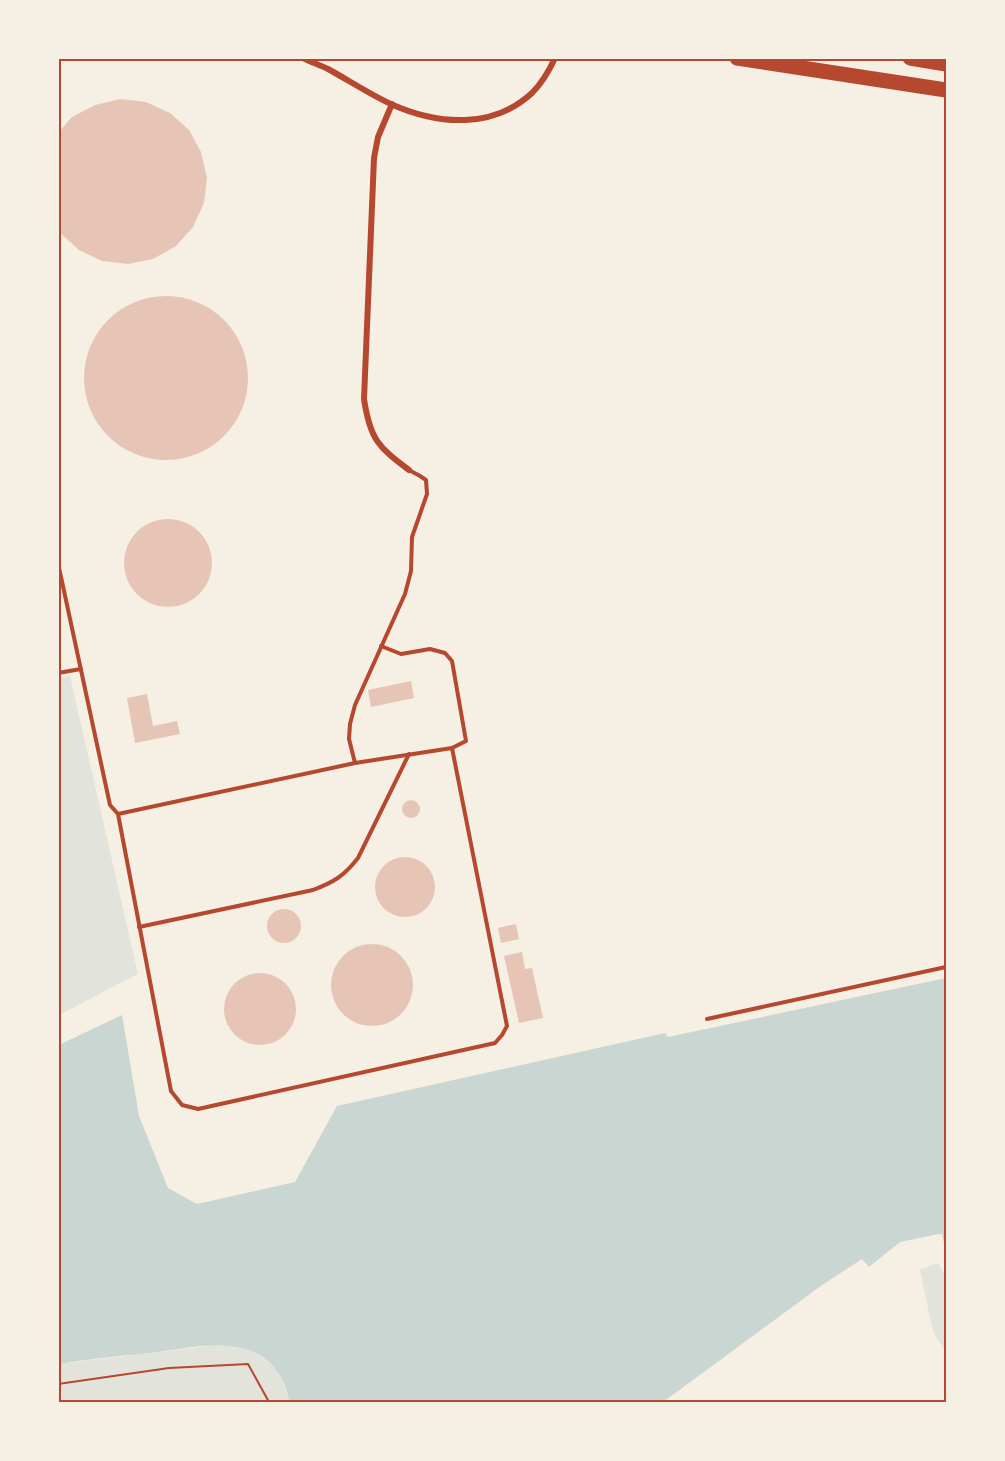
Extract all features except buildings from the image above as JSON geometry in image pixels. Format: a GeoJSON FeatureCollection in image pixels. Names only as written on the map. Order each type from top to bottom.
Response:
{"type":"FeatureCollection","features":[{"type":"Feature","properties":{"kind":"highway"},"geometry":{"type":"LineString","coordinates":[[737,58],[946,90]]}},
{"type":"Feature","properties":{"kind":"highway"},"geometry":{"type":"LineString","coordinates":[[910,58],[946,64]]}},
{"type":"Feature","properties":{"kind":"street"},"geometry":{"type":"LineString","coordinates":[[303,58],[414,113],[438,119],[463,121],[481,119],[507,110],[532,92],[548,74],[555,58]]}},
{"type":"Feature","properties":{"kind":"street"},"geometry":{"type":"LineString","coordinates":[[392,104],[378,137],[374,158],[364,399],[370,428],[376,441],[385,452],[409,470]]}},
{"type":"Feature","properties":{"kind":"lane"},"geometry":{"type":"LineString","coordinates":[[355,763],[349,739],[355,705],[405,594],[411,571],[412,537],[427,494],[426,480],[409,470]]}},
{"type":"Feature","properties":{"kind":"lane"},"geometry":{"type":"LineString","coordinates":[[58,562],[110,805],[118,814],[171,1091],[182,1105],[198,1109],[495,1043],[502,1035],[507,1026],[452,748]]}},
{"type":"Feature","properties":{"kind":"lane"},"geometry":{"type":"LineString","coordinates":[[118,814],[355,763],[452,748],[466,741],[452,661],[445,653],[430,649],[401,654],[381,646]]}},
{"type":"Feature","properties":{"kind":"lane"},"geometry":{"type":"LineString","coordinates":[[58,674],[81,669]]}},
{"type":"Feature","properties":{"kind":"lane"},"geometry":{"type":"LineString","coordinates":[[139,927],[313,890],[331,883],[347,872],[358,858],[409,754]]}},
{"type":"Feature","properties":{"kind":"lane"},"geometry":{"type":"LineString","coordinates":[[707,1019],[946,967]]}},
{"type":"Feature","properties":{"kind":"path"},"geometry":{"type":"LineString","coordinates":[[58,1384],[169,1368],[248,1364],[269,1402]]}},
{"type":"Feature","properties":{"kind":"shaded area"},"geometry":{"type":"Polygon","coordinates":[[[70,676],[138,974],[59,1015],[58,678],[70,676]]]}},
{"type":"Feature","properties":{"kind":"shaded area"},"geometry":{"type":"Polygon","coordinates":[[[946,978],[946,1243],[944,1243],[942,1234],[939,1234],[900,1242],[869,1267],[862,1259],[822,1285],[663,1402],[289,1402],[284,1383],[273,1366],[261,1356],[247,1349],[231,1346],[198,1347],[59,1364],[59,1045],[122,1015],[139,1116],[168,1188],[197,1204],[295,1182],[337,1106],[665,1033],[668,1037],[946,978]]]}},
{"type":"Feature","properties":{"kind":"shaded area"},"geometry":{"type":"Polygon","coordinates":[[[938,1263],[946,1278],[946,1352],[933,1332],[920,1270],[938,1263]]]}},
{"type":"Feature","properties":{"kind":"shaded area"},"geometry":{"type":"Polygon","coordinates":[[[209,1346],[244,1348],[263,1358],[278,1373],[287,1391],[289,1402],[59,1402],[58,1364],[209,1346]]]}}]}
